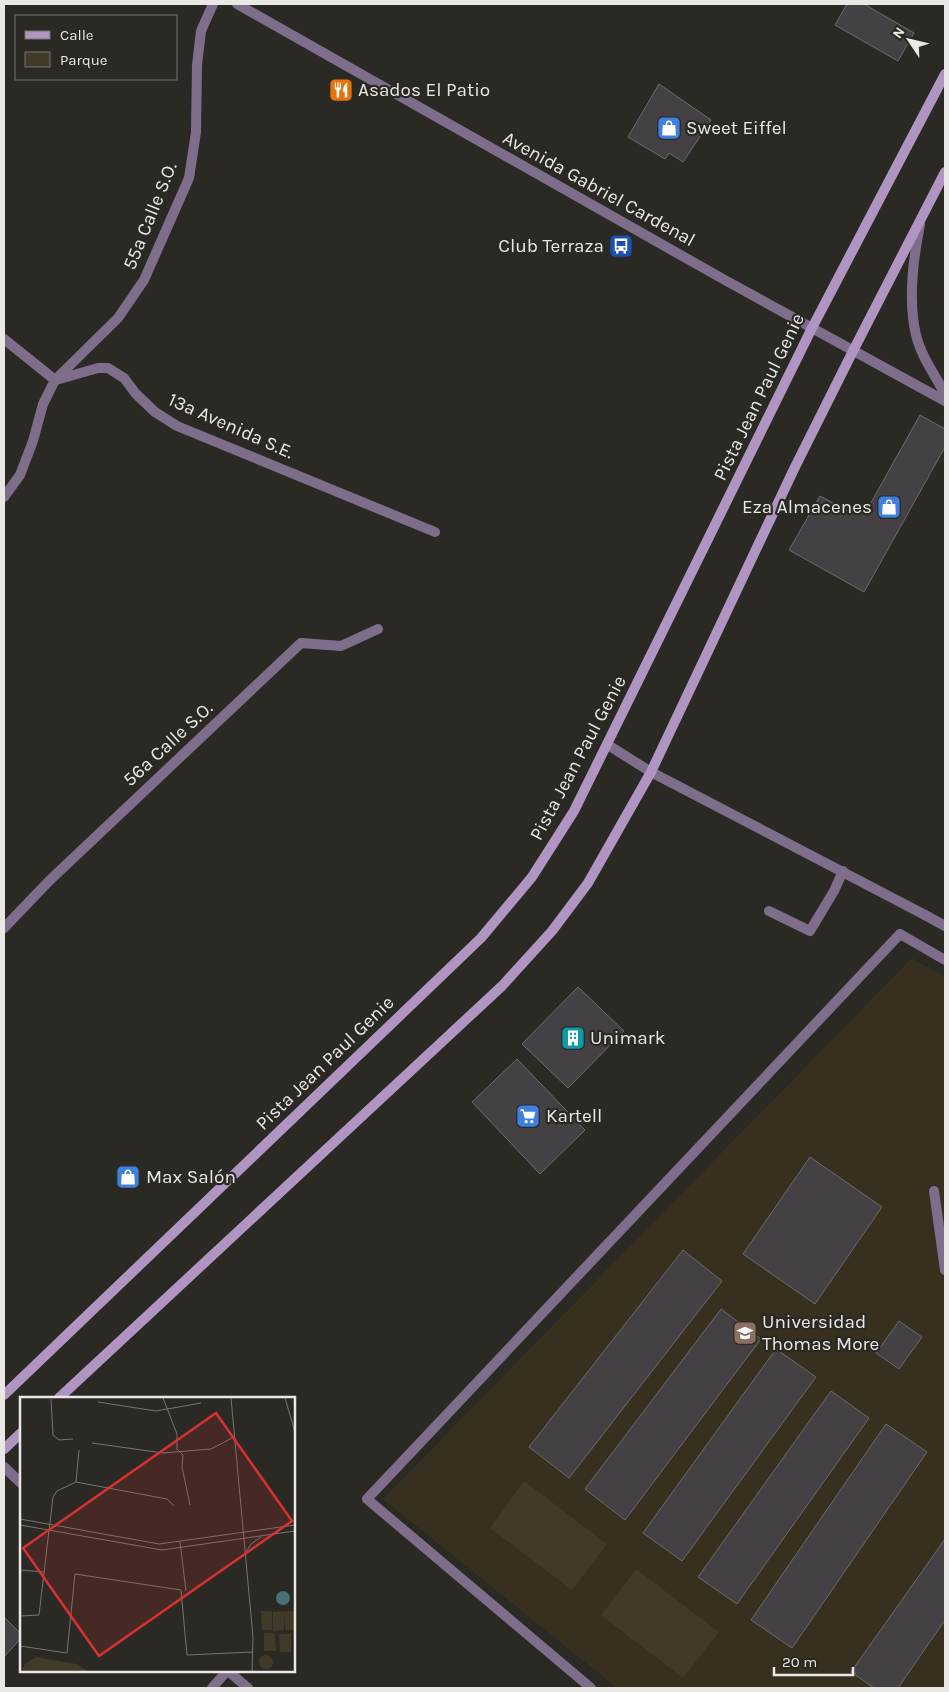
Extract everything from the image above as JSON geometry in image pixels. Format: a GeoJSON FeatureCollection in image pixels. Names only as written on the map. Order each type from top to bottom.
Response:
{"type":"FeatureCollection","features":[{"type":"Feature","properties":{"kind":"main road","name":"Pista Jean Paul Genie"},"geometry":{"type":"LineString","coordinates":[[4,1395],[481,938],[532,877],[574,811],[608,745],[812,328],[945,74]]}},
{"type":"Feature","properties":{"kind":"main road"},"geometry":{"type":"LineString","coordinates":[[60,1397],[502,986],[552,931],[588,884],[651,772],[794,469],[945,172]]}},
{"type":"Feature","properties":{"kind":"main road"},"geometry":{"type":"LineString","coordinates":[[4,1449],[20,1434]]}},
{"type":"Feature","properties":{"kind":"street","name":"55a Calle S.O."},"geometry":{"type":"LineString","coordinates":[[54,380],[118,318],[144,280],[189,178],[196,132],[197,65],[201,31],[212,4]]}},
{"type":"Feature","properties":{"kind":"street","name":"Avenida Gabriel Cardenal"},"geometry":{"type":"LineString","coordinates":[[237,4],[945,401]]}},
{"type":"Feature","properties":{"kind":"street"},"geometry":{"type":"LineString","coordinates":[[920,220],[914,253],[912,282],[916,336],[925,358],[945,394]]}},
{"type":"Feature","properties":{"kind":"street"},"geometry":{"type":"LineString","coordinates":[[4,339],[54,380],[43,404],[33,441],[20,476],[4,497]]}},
{"type":"Feature","properties":{"kind":"street","name":"13a Avenida S.E."},"geometry":{"type":"LineString","coordinates":[[54,380],[98,368],[108,368],[124,378],[136,394],[155,412],[177,426],[435,532]]}},
{"type":"Feature","properties":{"kind":"street","name":"56a Calle S.O."},"geometry":{"type":"LineString","coordinates":[[4,928],[49,881],[301,643],[341,646],[378,629]]}},
{"type":"Feature","properties":{"kind":"street"},"geometry":{"type":"LineString","coordinates":[[608,745],[651,772],[844,871],[945,926]]}},
{"type":"Feature","properties":{"kind":"street"},"geometry":{"type":"LineString","coordinates":[[769,911],[810,931],[844,871]]}},
{"type":"Feature","properties":{"kind":"street"},"geometry":{"type":"LineString","coordinates":[[591,1688],[367,1499],[900,934],[945,960]]}},
{"type":"Feature","properties":{"kind":"street"},"geometry":{"type":"LineString","coordinates":[[934,1191],[945,1270]]}},
{"type":"Feature","properties":{"kind":"street"},"geometry":{"type":"LineString","coordinates":[[4,1467],[20,1482]]}},
{"type":"Feature","properties":{"kind":"street"},"geometry":{"type":"LineString","coordinates":[[212,1688],[227,1672]]}},
{"type":"Feature","properties":{"kind":"street"},"geometry":{"type":"LineString","coordinates":[[229,1672],[248,1688]]}},
{"type":"Feature","properties":{"kind":"shaded area","name":"Universidad Thomas More"},"geometry":{"type":"Polygon","coordinates":[[[912,958],[945,977],[945,1688],[617,1688],[383,1499],[912,958]]]}},
{"type":"Feature","properties":{"kind":"green space"},"geometry":{"type":"Polygon","coordinates":[[[524,1481],[607,1544],[572,1590],[490,1528],[524,1481]]]}},
{"type":"Feature","properties":{"kind":"green space"},"geometry":{"type":"Polygon","coordinates":[[[636,1569],[719,1632],[683,1678],[601,1615],[636,1569]]]}},
{"type":"Feature","properties":{"kind":"building"},"geometry":{"type":"Polygon","coordinates":[[[847,4],[864,4],[914,33],[898,61],[835,25],[847,4]]]}},
{"type":"Feature","properties":{"kind":"building","name":"Sweet Eiffel"},"geometry":{"type":"Polygon","coordinates":[[[659,84],[711,120],[683,162],[669,153],[665,159],[628,137],[659,84]]]}},
{"type":"Feature","properties":{"kind":"building"},"geometry":{"type":"Polygon","coordinates":[[[920,415],[945,429],[945,447],[864,592],[789,550],[820,496],[848,511],[868,508],[920,415]]]}},
{"type":"Feature","properties":{"kind":"building","name":"Unimark"},"geometry":{"type":"Polygon","coordinates":[[[578,987],[624,1031],[568,1088],[522,1044],[578,987]]]}},
{"type":"Feature","properties":{"kind":"building","name":"Kartell"},"geometry":{"type":"Polygon","coordinates":[[[517,1059],[585,1130],[540,1174],[472,1102],[517,1059]]]}},
{"type":"Feature","properties":{"kind":"building"},"geometry":{"type":"Polygon","coordinates":[[[810,1157],[882,1207],[815,1304],[743,1254],[810,1157]]]}},
{"type":"Feature","properties":{"kind":"building"},"geometry":{"type":"Polygon","coordinates":[[[683,1250],[722,1281],[569,1478],[529,1447],[683,1250]]]}},
{"type":"Feature","properties":{"kind":"building"},"geometry":{"type":"Polygon","coordinates":[[[721,1309],[761,1339],[625,1520],[585,1489],[721,1309]]]}},
{"type":"Feature","properties":{"kind":"building"},"geometry":{"type":"Polygon","coordinates":[[[899,1321],[922,1337],[899,1369],[876,1353],[899,1321]]]}},
{"type":"Feature","properties":{"kind":"building"},"geometry":{"type":"Polygon","coordinates":[[[776,1349],[816,1377],[682,1561],[643,1533],[776,1349]]]}},
{"type":"Feature","properties":{"kind":"building"},"geometry":{"type":"Polygon","coordinates":[[[831,1391],[869,1418],[737,1604],[698,1577],[831,1391]]]}},
{"type":"Feature","properties":{"kind":"building"},"geometry":{"type":"Polygon","coordinates":[[[886,1424],[927,1452],[792,1648],[751,1620],[886,1424]]]}},
{"type":"Feature","properties":{"kind":"building"},"geometry":{"type":"Polygon","coordinates":[[[945,1539],[945,1620],[898,1688],[874,1688],[851,1672],[945,1539]]]}},
{"type":"Feature","properties":{"kind":"building"},"geometry":{"type":"Polygon","coordinates":[[[4,1617],[20,1633],[20,1639],[4,1657],[4,1617]]]}},
{"type":"Feature","properties":{"kind":"place","name":"Asados El Patio"},"geometry":{"type":"Point","coordinates":[341,90]}},
{"type":"Feature","properties":{"kind":"place","name":"Sweet Eiffel"},"geometry":{"type":"Point","coordinates":[669,128]}},
{"type":"Feature","properties":{"kind":"place","name":"Club Terraza"},"geometry":{"type":"Point","coordinates":[621,246]}},
{"type":"Feature","properties":{"kind":"place","name":"Eza Almacenes"},"geometry":{"type":"Point","coordinates":[889,507]}},
{"type":"Feature","properties":{"kind":"place","name":"Unimark"},"geometry":{"type":"Point","coordinates":[573,1038]}},
{"type":"Feature","properties":{"kind":"place","name":"Kartell"},"geometry":{"type":"Point","coordinates":[528,1116]}},
{"type":"Feature","properties":{"kind":"place","name":"Max Salón"},"geometry":{"type":"Point","coordinates":[128,1177]}},
{"type":"Feature","properties":{"kind":"place","name":"Universidad Thomas More"},"geometry":{"type":"Point","coordinates":[745,1333]}}]}
